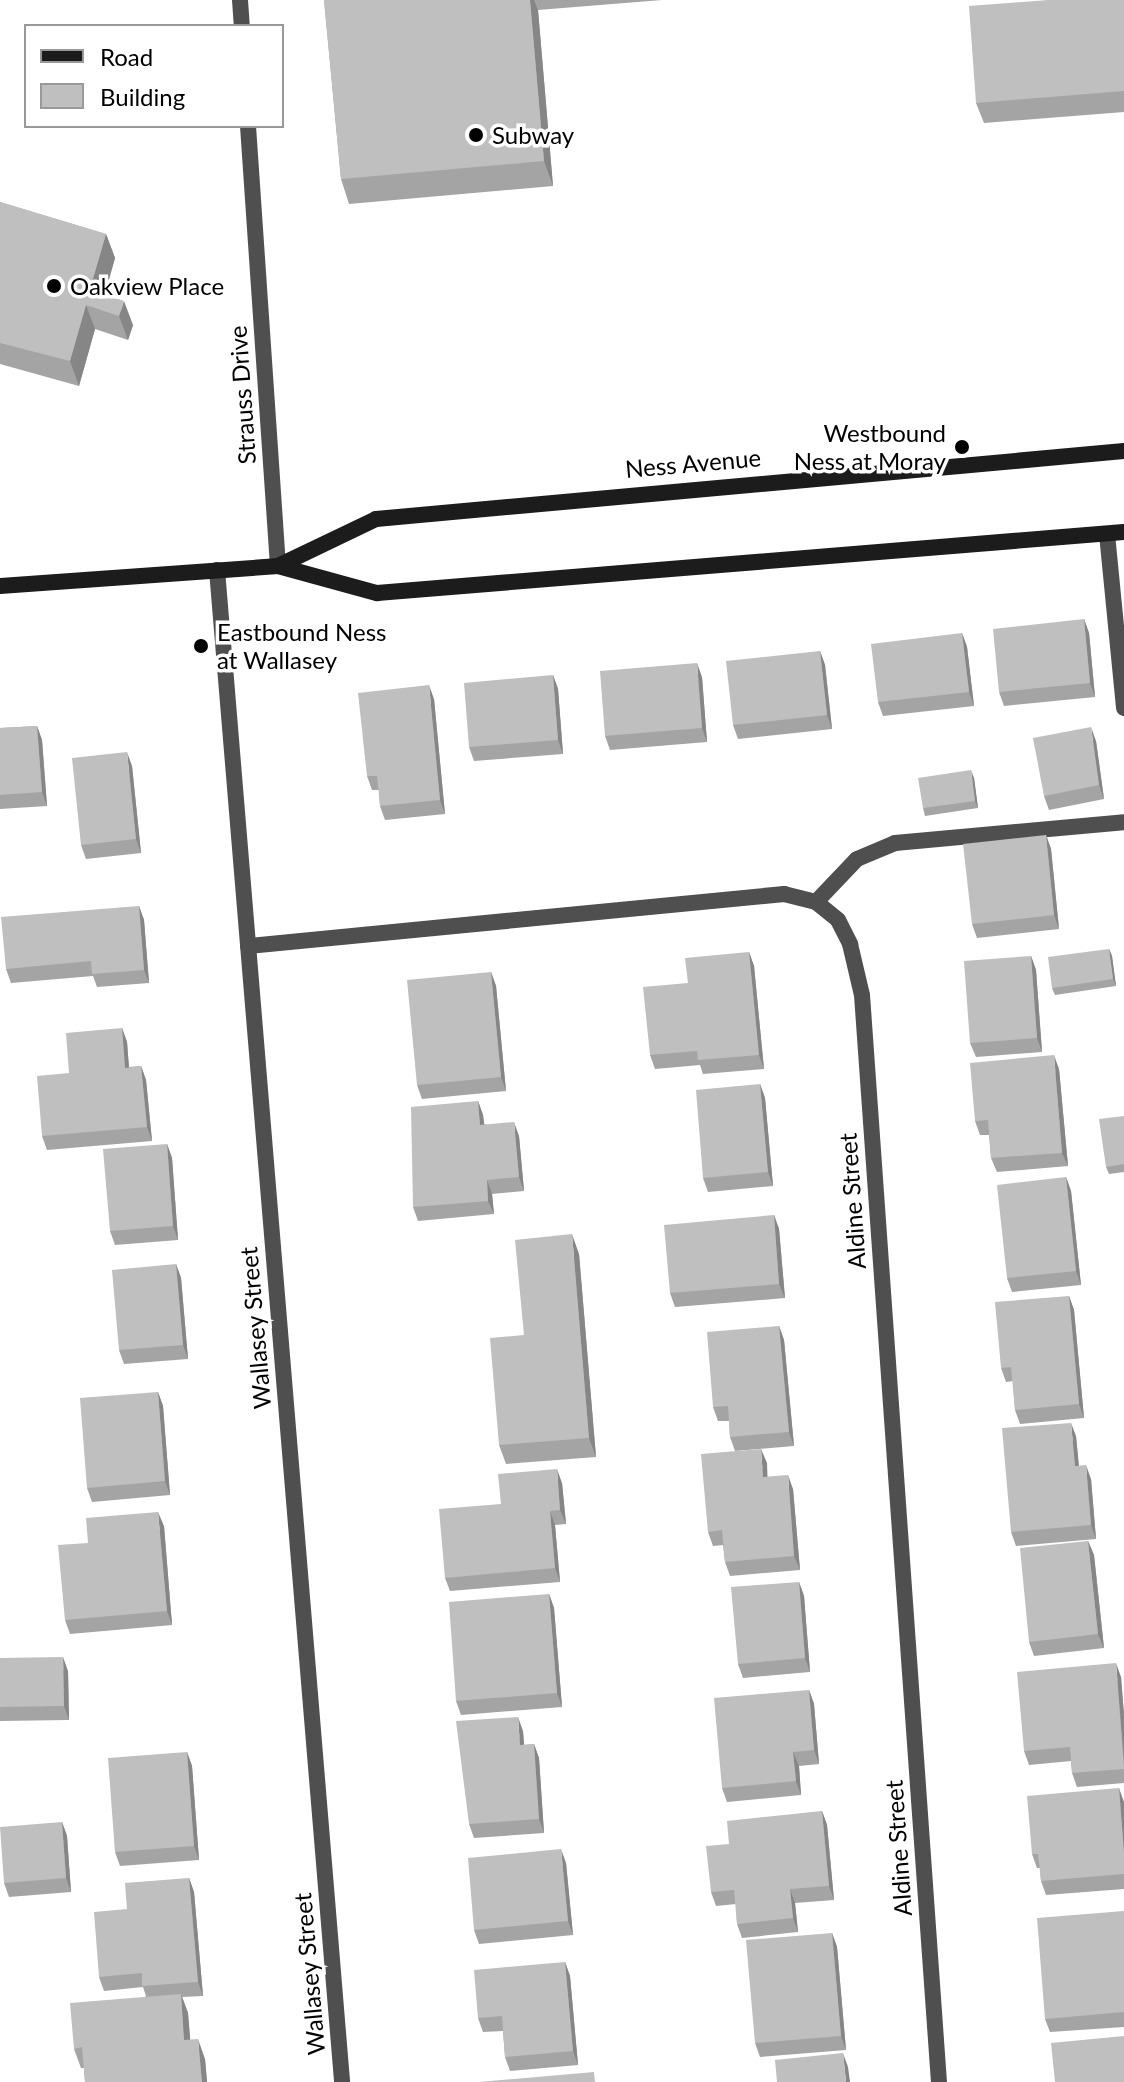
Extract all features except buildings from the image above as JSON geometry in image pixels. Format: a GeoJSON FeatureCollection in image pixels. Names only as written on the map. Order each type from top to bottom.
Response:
{"type":"FeatureCollection","features":[{"type":"Feature","properties":{"kind":"main road","name":"Ness Avenue"},"geometry":{"type":"LineString","coordinates":[[278,566],[376,519],[1124,451]]}},
{"type":"Feature","properties":{"kind":"main road","name":"Ness Avenue"},"geometry":{"type":"LineString","coordinates":[[0,586],[278,566],[377,593],[1115,533]]}},
{"type":"Feature","properties":{"kind":"street"},"geometry":{"type":"LineString","coordinates":[[240,0],[242,24]]}},
{"type":"Feature","properties":{"kind":"street","name":"Strauss Drive"},"geometry":{"type":"LineString","coordinates":[[248,128],[278,566]]}},
{"type":"Feature","properties":{"kind":"street"},"geometry":{"type":"LineString","coordinates":[[1115,533],[1124,708]]}},
{"type":"Feature","properties":{"kind":"street","name":"Wallasey Street"},"geometry":{"type":"LineString","coordinates":[[217,570],[342,2082]]}},
{"type":"Feature","properties":{"kind":"street"},"geometry":{"type":"LineString","coordinates":[[248,946],[750,896],[784,894],[816,902],[857,859],[895,843],[1124,822]]}},
{"type":"Feature","properties":{"kind":"street","name":"Aldine Street"},"geometry":{"type":"LineString","coordinates":[[816,902],[838,920],[850,944],[862,995],[939,2082]]}},
{"type":"Feature","properties":{"kind":"place","name":"Subway"},"geometry":{"type":"Point","coordinates":[476,135]}},
{"type":"Feature","properties":{"kind":"place","name":"Oakview Place"},"geometry":{"type":"Point","coordinates":[54,286]}},
{"type":"Feature","properties":{"kind":"place","name":"Westbound Ness at Moray"},"geometry":{"type":"Point","coordinates":[962,447]}},
{"type":"Feature","properties":{"kind":"place","name":"Eastbound Ness at Wallasey"},"geometry":{"type":"Point","coordinates":[201,646]}}]}
